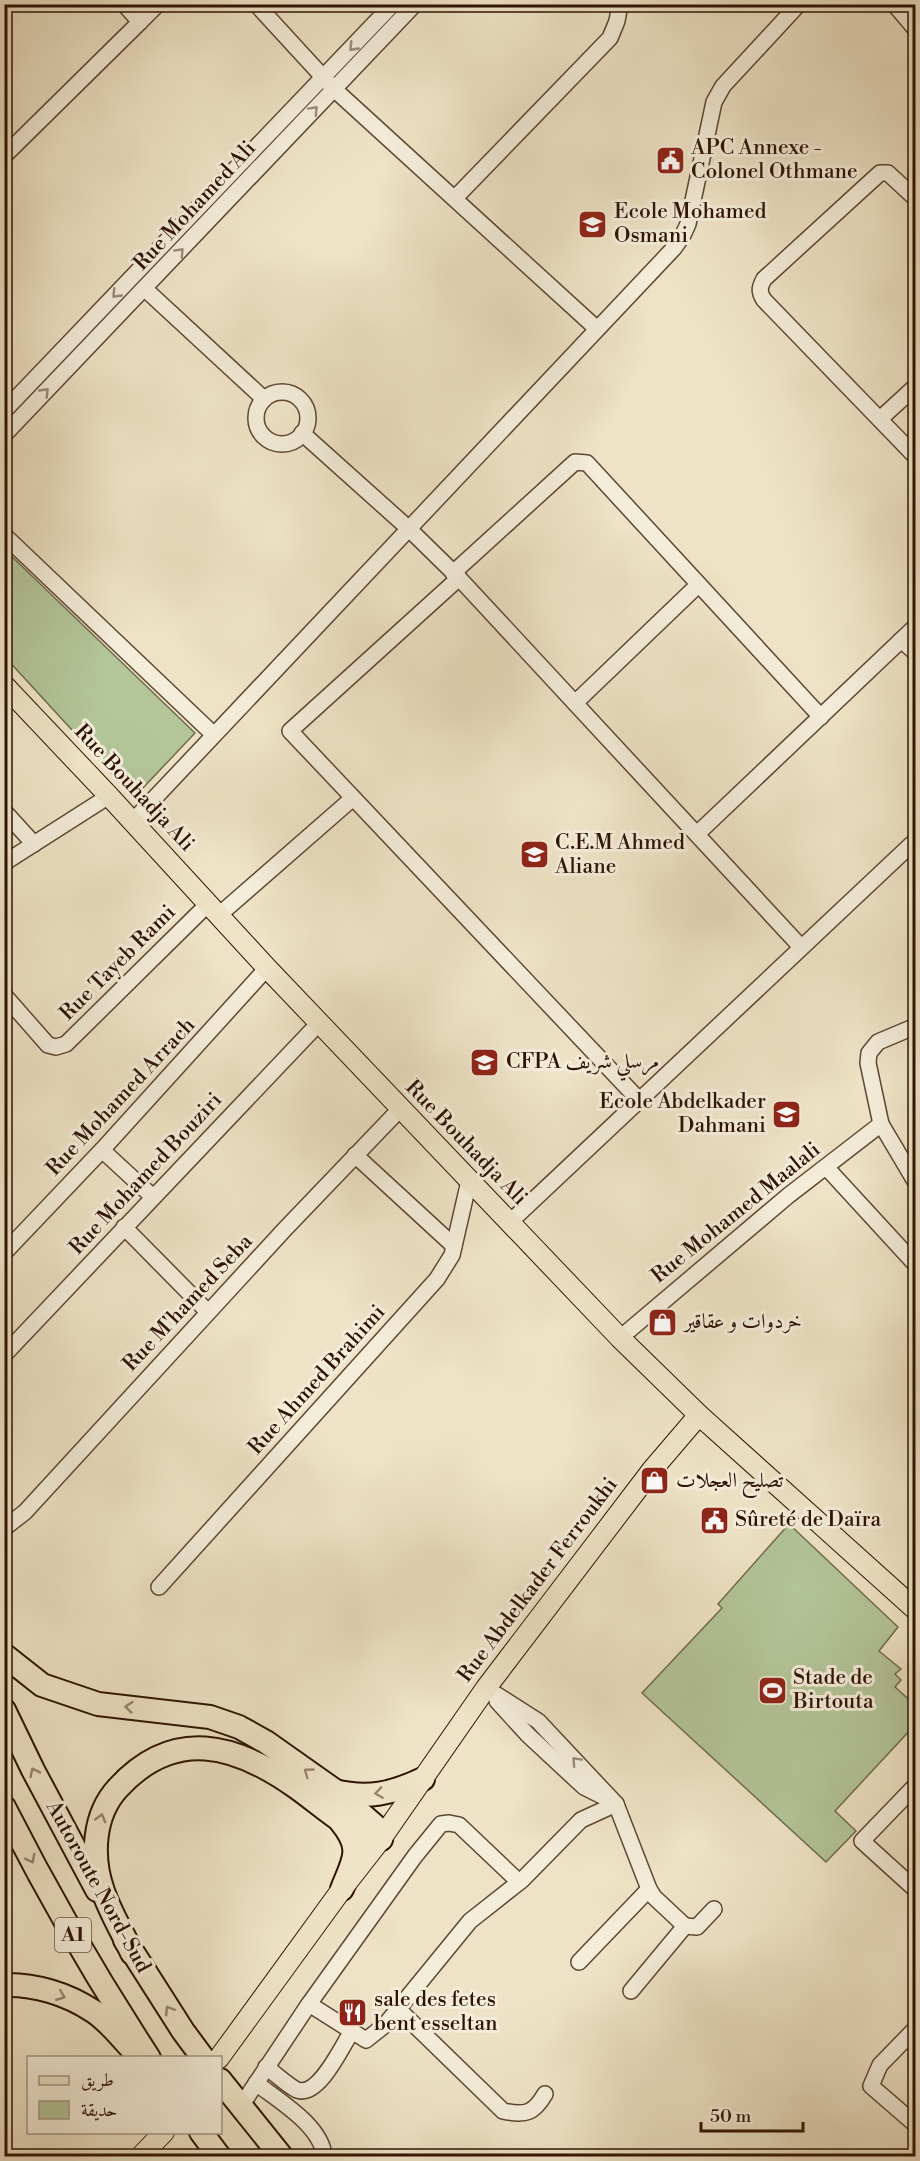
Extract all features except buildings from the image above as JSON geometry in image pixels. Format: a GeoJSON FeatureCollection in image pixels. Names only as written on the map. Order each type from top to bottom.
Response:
{"type":"FeatureCollection","features":[{"type":"Feature","properties":{"kind":"highway"},"geometry":{"type":"LineString","coordinates":[[4,1655],[42,1684],[98,1704],[210,1716],[239,1727],[266,1742],[334,1790],[374,1825],[381,1839]]}},
{"type":"Feature","properties":{"kind":"highway","name":"Autoroute Nord-Sud"},"geometry":{"type":"LineString","coordinates":[[4,1710],[77,1856],[132,1953],[202,2056]]}},
{"type":"Feature","properties":{"kind":"highway"},"geometry":{"type":"LineString","coordinates":[[132,1953],[103,1891],[98,1864],[97,1833],[102,1811],[109,1798],[143,1765],[165,1754],[186,1749],[212,1747],[235,1754],[273,1773],[335,1817],[367,1836],[381,1839]]}},
{"type":"Feature","properties":{"kind":"highway"},"geometry":{"type":"LineString","coordinates":[[334,1790],[355,1795],[372,1795],[398,1791],[423,1779]]}},
{"type":"Feature","properties":{"kind":"highway","name":"Autoroute Nord-Sud"},"geometry":{"type":"LineString","coordinates":[[4,1807],[48,1892],[110,1998],[148,2056]]}},
{"type":"Feature","properties":{"kind":"highway"},"geometry":{"type":"LineString","coordinates":[[335,1817],[352,1836],[355,1846],[355,1858],[342,1889]]}},
{"type":"Feature","properties":{"kind":"highway"},"geometry":{"type":"LineString","coordinates":[[4,1985],[23,1985],[45,1989],[94,2011],[138,2056]]}},
{"type":"Feature","properties":{"kind":"highway"},"geometry":{"type":"LineString","coordinates":[[222,2082],[281,2157]]}},
{"type":"Feature","properties":{"kind":"main road","name":"Rue Bouhadja Ali"},"geometry":{"type":"LineString","coordinates":[[4,685],[133,821],[267,968],[620,1338],[699,1415],[915,1610]]}},
{"type":"Feature","properties":{"kind":"main road","name":"Rue Abdelkader Ferroukhi"},"geometry":{"type":"LineString","coordinates":[[220,2056],[381,1839],[486,1688],[645,1478],[699,1415]]}},
{"type":"Feature","properties":{"kind":"main road"},"geometry":{"type":"LineString","coordinates":[[141,2157],[164,2134]]}},
{"type":"Feature","properties":{"kind":"street"},"geometry":{"type":"LineString","coordinates":[[124,4],[140,22]]}},
{"type":"Feature","properties":{"kind":"street"},"geometry":{"type":"LineString","coordinates":[[4,156],[158,4]]}},
{"type":"Feature","properties":{"kind":"street"},"geometry":{"type":"LineString","coordinates":[[256,4],[334,89],[596,328]]}},
{"type":"Feature","properties":{"kind":"street"},"geometry":{"type":"LineString","coordinates":[[4,411],[393,4]]}},
{"type":"Feature","properties":{"kind":"street","name":"Rue Mohamed Ali"},"geometry":{"type":"LineString","coordinates":[[4,435],[415,4]]}},
{"type":"Feature","properties":{"kind":"street"},"geometry":{"type":"LineString","coordinates":[[455,198],[610,38],[618,21],[620,4]]}},
{"type":"Feature","properties":{"kind":"street"},"geometry":{"type":"LineString","coordinates":[[133,821],[682,237],[688,224],[714,102],[723,87],[799,4]]}},
{"type":"Feature","properties":{"kind":"street"},"geometry":{"type":"LineString","coordinates":[[894,4],[915,30]]}},
{"type":"Feature","properties":{"kind":"street"},"geometry":{"type":"LineString","coordinates":[[915,199],[888,173],[880,173],[764,279],[760,286],[764,300],[915,457]]}},
{"type":"Feature","properties":{"kind":"street"},"geometry":{"type":"LineString","coordinates":[[145,289],[264,399]]}},
{"type":"Feature","properties":{"kind":"street"},"geometry":{"type":"LineString","coordinates":[[880,419],[915,386]]}},
{"type":"Feature","properties":{"kind":"street"},"geometry":{"type":"LineString","coordinates":[[278,392],[287,392],[299,399],[307,414],[303,433],[288,443],[279,443],[263,436],[256,423],[256,414],[264,399],[278,392]]}},
{"type":"Feature","properties":{"kind":"street"},"geometry":{"type":"LineString","coordinates":[[303,433],[408,528],[456,576],[801,947]]}},
{"type":"Feature","properties":{"kind":"street"},"geometry":{"type":"LineString","coordinates":[[639,1100],[290,731],[575,462],[587,463],[821,717]]}},
{"type":"Feature","properties":{"kind":"street"},"geometry":{"type":"LineString","coordinates":[[4,535],[213,734]]}},
{"type":"Feature","properties":{"kind":"street"},"geometry":{"type":"LineString","coordinates":[[575,703],[698,585]]}},
{"type":"Feature","properties":{"kind":"street"},"geometry":{"type":"LineString","coordinates":[[697,834],[915,627]]}},
{"type":"Feature","properties":{"kind":"street"},"geometry":{"type":"LineString","coordinates":[[901,640],[915,653]]}},
{"type":"Feature","properties":{"kind":"street"},"geometry":{"type":"LineString","coordinates":[[4,863],[109,796]]}},
{"type":"Feature","properties":{"kind":"street","name":"Rue Tayeb Rami"},"geometry":{"type":"LineString","coordinates":[[4,995],[48,1044],[56,1047],[66,1044],[214,910],[352,798]]}},
{"type":"Feature","properties":{"kind":"street"},"geometry":{"type":"LineString","coordinates":[[4,810],[34,844]]}},
{"type":"Feature","properties":{"kind":"street"},"geometry":{"type":"LineString","coordinates":[[509,1223],[915,840]]}},
{"type":"Feature","properties":{"kind":"street","name":"Rue Mohamed Arrach"},"geometry":{"type":"LineString","coordinates":[[4,1253],[102,1150],[267,968]]}},
{"type":"Feature","properties":{"kind":"street","name":"Rue Mohamed Bouziri"},"geometry":{"type":"LineString","coordinates":[[4,1355],[319,1023]]}},
{"type":"Feature","properties":{"kind":"street"},"geometry":{"type":"LineString","coordinates":[[915,1026],[878,1042],[869,1053],[868,1063],[881,1124],[915,1183]]}},
{"type":"Feature","properties":{"kind":"street","name":"Rue M'hamed Seba"},"geometry":{"type":"LineString","coordinates":[[6,1525],[31,1505],[400,1108]]}},
{"type":"Feature","properties":{"kind":"street","name":"Rue Mohamed Maalali"},"geometry":{"type":"LineString","coordinates":[[620,1338],[723,1250],[881,1124]]}},
{"type":"Feature","properties":{"kind":"street"},"geometry":{"type":"LineString","coordinates":[[102,1150],[153,1197]]}},
{"type":"Feature","properties":{"kind":"street"},"geometry":{"type":"LineString","coordinates":[[355,1155],[454,1246]]}},
{"type":"Feature","properties":{"kind":"street"},"geometry":{"type":"LineString","coordinates":[[826,1167],[915,1265]]}},
{"type":"Feature","properties":{"kind":"street","name":"Rue Ahmed Brahimi"},"geometry":{"type":"LineString","coordinates":[[159,1587],[437,1279],[452,1255],[470,1181]]}},
{"type":"Feature","properties":{"kind":"street"},"geometry":{"type":"LineString","coordinates":[[124,1227],[208,1312]]}},
{"type":"Feature","properties":{"kind":"street"},"geometry":{"type":"LineString","coordinates":[[486,1688],[528,1735],[584,1787],[616,1804],[654,1897],[685,1926],[697,1927],[714,1909]]}},
{"type":"Feature","properties":{"kind":"street"},"geometry":{"type":"LineString","coordinates":[[915,1785],[862,1841],[915,1890]]}},
{"type":"Feature","properties":{"kind":"street"},"geometry":{"type":"LineString","coordinates":[[309,2004],[366,2040],[385,2025],[470,1921],[519,1882],[580,1820],[616,1804]]}},
{"type":"Feature","properties":{"kind":"street"},"geometry":{"type":"LineString","coordinates":[[241,2106],[309,2004],[414,1856],[441,1824],[459,1825],[519,1882]]}},
{"type":"Feature","properties":{"kind":"street"},"geometry":{"type":"LineString","coordinates":[[579,1962],[649,1889]]}},
{"type":"Feature","properties":{"kind":"street"},"geometry":{"type":"LineString","coordinates":[[631,1991],[685,1926]]}},
{"type":"Feature","properties":{"kind":"street"},"geometry":{"type":"LineString","coordinates":[[398,2009],[503,2111],[528,2112],[537,2107],[545,2094]]}},
{"type":"Feature","properties":{"kind":"street"},"geometry":{"type":"LineString","coordinates":[[915,2028],[880,2065],[871,2086],[915,2125]]}},
{"type":"Feature","properties":{"kind":"street"},"geometry":{"type":"LineString","coordinates":[[266,2067],[298,2090],[307,2091],[321,2081],[352,2031]]}},
{"type":"Feature","properties":{"kind":"street"},"geometry":{"type":"LineString","coordinates":[[256,2082],[309,2126],[322,2144],[324,2157]]}},
{"type":"Feature","properties":{"kind":"green space"},"geometry":{"type":"Polygon","coordinates":[[[5,550],[195,733],[141,790],[134,792],[126,789],[5,657],[5,550]]]}},
{"type":"Feature","properties":{"kind":"green space","name":"Stade de Birtouta"},"geometry":{"type":"Polygon","coordinates":[[[789,1524],[898,1627],[879,1651],[901,1669],[895,1674],[901,1680],[895,1687],[915,1705],[915,1717],[908,1725],[912,1728],[835,1811],[856,1831],[826,1862],[642,1693],[722,1608],[718,1604],[789,1524]]]}},
{"type":"Feature","properties":{"kind":"place","name":"APC Annexe - Colonel Othmane"},"geometry":{"type":"Point","coordinates":[670,160]}},
{"type":"Feature","properties":{"kind":"place","name":"Ecole Mohamed Osmani"},"geometry":{"type":"Point","coordinates":[593,224]}},
{"type":"Feature","properties":{"kind":"place","name":"C.E.M Ahmed Aliane"},"geometry":{"type":"Point","coordinates":[534,855]}},
{"type":"Feature","properties":{"kind":"place","name":"CFPA مرسلي شريف"},"geometry":{"type":"Point","coordinates":[485,1062]}},
{"type":"Feature","properties":{"kind":"place","name":"Ecole Abdelkader Dahmani"},"geometry":{"type":"Point","coordinates":[787,1114]}},
{"type":"Feature","properties":{"kind":"place","name":"خردوات و عقاقير"},"geometry":{"type":"Point","coordinates":[663,1322]}},
{"type":"Feature","properties":{"kind":"place","name":"تصليح العجلات"},"geometry":{"type":"Point","coordinates":[655,1481]}},
{"type":"Feature","properties":{"kind":"place","name":"Sûreté de Daïra"},"geometry":{"type":"Point","coordinates":[714,1520]}},
{"type":"Feature","properties":{"kind":"place","name":"Stade de Birtouta"},"geometry":{"type":"Point","coordinates":[772,1690]}},
{"type":"Feature","properties":{"kind":"place","name":"sale des fetes bent esseltan"},"geometry":{"type":"Point","coordinates":[353,2012]}}]}
